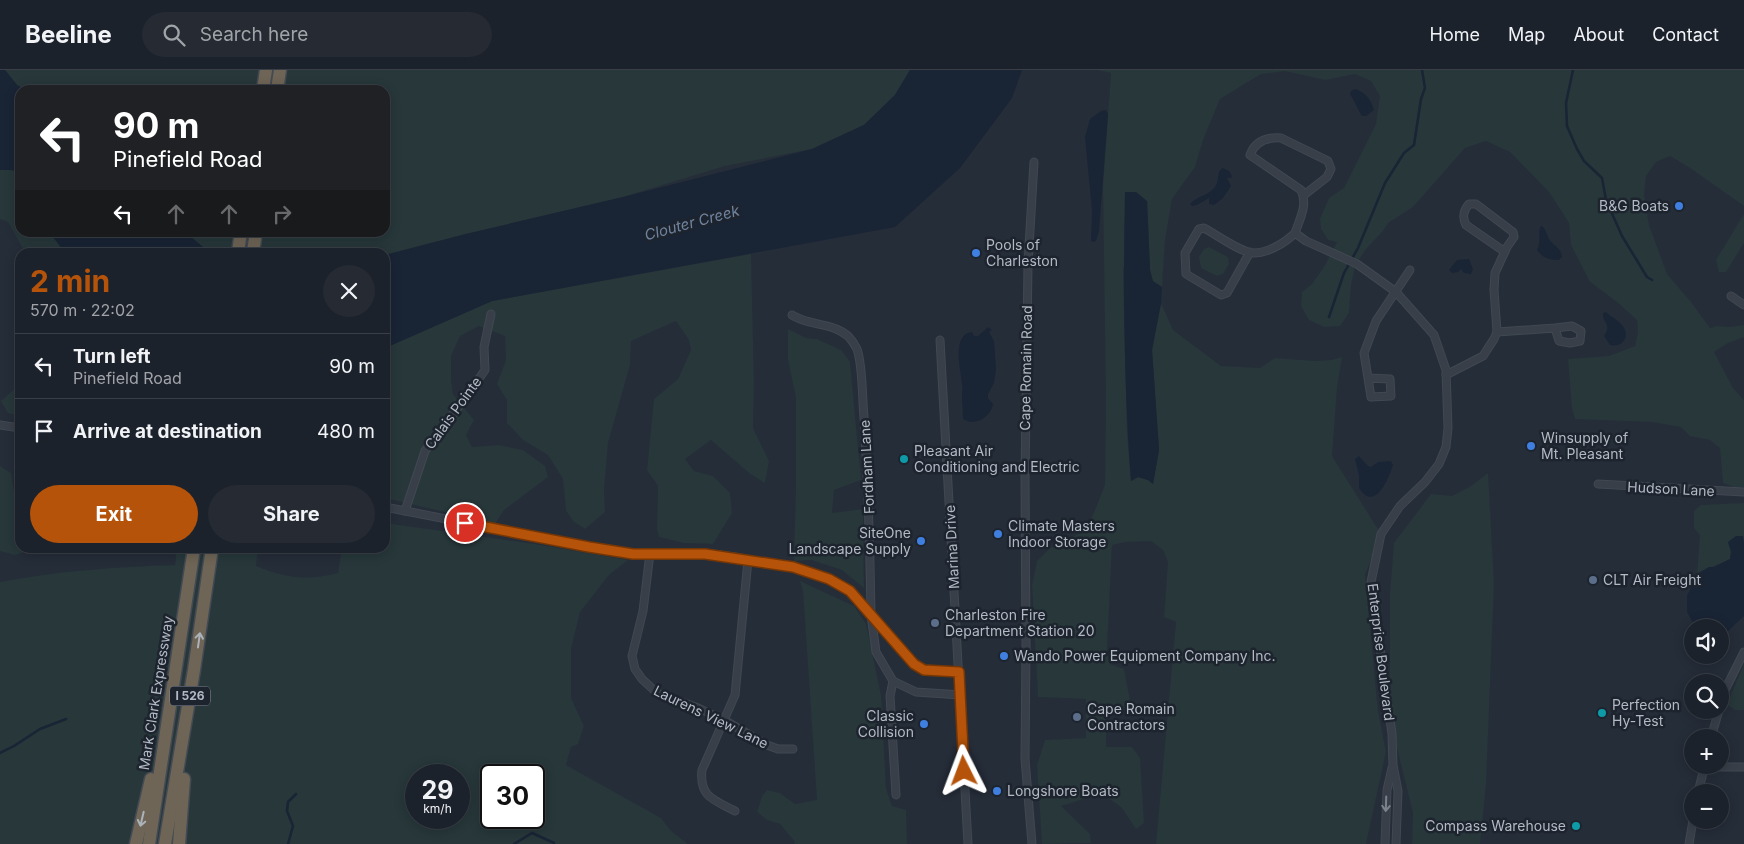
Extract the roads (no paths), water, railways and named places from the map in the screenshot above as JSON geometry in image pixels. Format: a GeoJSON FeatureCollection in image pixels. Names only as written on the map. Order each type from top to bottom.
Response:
{"type":"FeatureCollection","features":[{"type":"Feature","properties":{"kind":"highway"},"geometry":{"type":"LineString","coordinates":[[264,85],[266,70]]}},
{"type":"Feature","properties":{"kind":"highway"},"geometry":{"type":"LineString","coordinates":[[278,85],[280,70]]}},
{"type":"Feature","properties":{"kind":"highway","name":"Mark Clark Expressway"},"geometry":{"type":"LineString","coordinates":[[149,844],[193,553]]}},
{"type":"Feature","properties":{"kind":"highway","name":"I 526"},"geometry":{"type":"LineString","coordinates":[[165,844],[211,553]]}},
{"type":"Feature","properties":{"kind":"highway"},"geometry":{"type":"LineString","coordinates":[[179,844],[194,670]]}},
{"type":"Feature","properties":{"kind":"highway"},"geometry":{"type":"LineString","coordinates":[[136,844],[149,786],[167,722]]}},
{"type":"Feature","properties":{"kind":"street"},"geometry":{"type":"LineString","coordinates":[[1250,252],[1227,293],[1221,295],[1186,274],[1185,253],[1199,229],[1204,228],[1254,253],[1285,243],[1294,233],[1304,208],[1304,195],[1301,190],[1250,155],[1257,144],[1264,139],[1281,138],[1328,161],[1331,169],[1327,177],[1304,195]]}},
{"type":"Feature","properties":{"kind":"street","name":"Cape Romain Road"},"geometry":{"type":"LineString","coordinates":[[1032,844],[1025,759],[1025,477],[1028,264],[1034,162]]}},
{"type":"Feature","properties":{"kind":"street"},"geometry":{"type":"LineString","coordinates":[[1446,376],[1483,356],[1494,339],[1497,332],[1494,290],[1495,273],[1514,237],[1513,232],[1476,204],[1470,204],[1465,209],[1462,218],[1466,226],[1505,252]]}},
{"type":"Feature","properties":{"kind":"street","name":"Enterprise Boulevard"},"geometry":{"type":"LineString","coordinates":[[1294,233],[1306,241],[1357,264],[1396,292],[1434,335],[1446,370],[1448,428],[1446,447],[1439,464],[1425,482],[1400,506],[1381,534],[1371,582],[1392,734],[1393,765],[1398,791],[1396,844]]}},
{"type":"Feature","properties":{"kind":"street"},"geometry":{"type":"LineString","coordinates":[[1368,378],[1364,353],[1376,321],[1410,270]]}},
{"type":"Feature","properties":{"kind":"street"},"geometry":{"type":"LineString","coordinates":[[1730,296],[1744,305]]}},
{"type":"Feature","properties":{"kind":"street","name":"Calais Pointe"},"geometry":{"type":"LineString","coordinates":[[405,511],[425,451],[485,370],[484,347],[491,314]]}},
{"type":"Feature","properties":{"kind":"street","name":"Fordham Lane"},"geometry":{"type":"LineString","coordinates":[[792,315],[799,320],[811,321],[838,329],[849,337],[857,348],[860,362],[869,500],[871,615],[876,652],[893,681]]}},
{"type":"Feature","properties":{"kind":"street"},"geometry":{"type":"LineString","coordinates":[[1497,332],[1555,328]]}},
{"type":"Feature","properties":{"kind":"street","name":"Marina Drive"},"geometry":{"type":"LineString","coordinates":[[940,340],[968,844]]}},
{"type":"Feature","properties":{"kind":"street"},"geometry":{"type":"LineString","coordinates":[[0,425],[15,427]]}},
{"type":"Feature","properties":{"kind":"street","name":"Hudson Lane"},"geometry":{"type":"LineString","coordinates":[[1598,484],[1744,492]]}},
{"type":"Feature","properties":{"kind":"street"},"geometry":{"type":"LineString","coordinates":[[390,508],[633,554],[705,554],[793,567],[829,579],[850,591],[914,664],[924,670],[959,672]]}},
{"type":"Feature","properties":{"kind":"street","name":"Laurens View Lane"},"geometry":{"type":"LineString","coordinates":[[650,553],[643,611],[632,656],[635,669],[642,679],[658,693],[724,720],[767,745],[778,749],[793,749]]}},
{"type":"Feature","properties":{"kind":"street"},"geometry":{"type":"LineString","coordinates":[[735,812],[707,795],[701,785],[702,770],[736,696],[748,560]]}},
{"type":"Feature","properties":{"kind":"street"},"geometry":{"type":"LineString","coordinates":[[1729,682],[1744,652]]}},
{"type":"Feature","properties":{"kind":"street"},"geometry":{"type":"LineString","coordinates":[[896,795],[890,696],[893,681],[916,692],[960,695]]}},
{"type":"Feature","properties":{"kind":"street","name":"Enterprise Boulevard"},"geometry":{"type":"LineString","coordinates":[[1385,844],[1387,790],[1393,765]]}},
{"type":"Feature","properties":{"kind":"street"},"geometry":{"type":"LineString","coordinates":[[1729,767],[1744,767]]}},
{"type":"Feature","properties":{"kind":"street"},"geometry":{"type":"LineString","coordinates":[[1689,844],[1692,829]]}},
{"type":"Feature","properties":{"kind":"water"},"geometry":{"type":"Polygon","coordinates":[[[0,70],[5,70],[17,85],[15,85],[15,171],[0,170],[0,70]]]}},
{"type":"Feature","properties":{"kind":"water","name":"Clouter Creek"},"geometry":{"type":"Polygon","coordinates":[[[910,70],[1022,70],[1012,98],[960,168],[895,227],[492,301],[390,346],[390,254],[812,149],[864,125],[895,95],[910,70]]]}},
{"type":"Feature","properties":{"kind":"water"},"geometry":{"type":"Polygon","coordinates":[[[1355,89],[1365,94],[1374,110],[1366,116],[1362,116],[1350,94],[1355,89]]]}},
{"type":"Feature","properties":{"kind":"water"},"geometry":{"type":"Polygon","coordinates":[[[1106,110],[1108,114],[1099,231],[1096,241],[1093,242],[1091,241],[1092,210],[1085,137],[1090,119],[1101,111],[1106,110]]]}},
{"type":"Feature","properties":{"kind":"water"},"geometry":{"type":"Polygon","coordinates":[[[1223,168],[1229,171],[1232,176],[1227,178],[1231,186],[1223,198],[1214,205],[1209,204],[1209,198],[1192,206],[1190,204],[1193,201],[1214,188],[1217,184],[1220,170],[1223,168]]]}},
{"type":"Feature","properties":{"kind":"water"},"geometry":{"type":"Polygon","coordinates":[[[1125,192],[1136,192],[1147,201],[1150,270],[1153,281],[1162,287],[1161,303],[1152,350],[1159,450],[1153,484],[1148,480],[1138,477],[1131,481],[1125,336],[1125,192]]]}},
{"type":"Feature","properties":{"kind":"water"},"geometry":{"type":"Polygon","coordinates":[[[1541,226],[1551,242],[1559,249],[1562,257],[1559,260],[1546,258],[1537,250],[1541,226]]]}},
{"type":"Feature","properties":{"kind":"water"},"geometry":{"type":"Polygon","coordinates":[[[53,237],[191,237],[204,248],[63,248],[53,237]]]}},
{"type":"Feature","properties":{"kind":"water"},"geometry":{"type":"Polygon","coordinates":[[[1469,259],[1473,269],[1471,274],[1464,273],[1461,269],[1458,272],[1452,273],[1449,270],[1457,260],[1469,259]]]}},
{"type":"Feature","properties":{"kind":"water"},"geometry":{"type":"Polygon","coordinates":[[[1606,312],[1625,329],[1626,337],[1619,345],[1610,345],[1604,336],[1608,328],[1603,317],[1603,313],[1606,312]]]}},
{"type":"Feature","properties":{"kind":"water"},"geometry":{"type":"Polygon","coordinates":[[[988,327],[992,330],[989,332],[994,341],[996,369],[994,383],[988,394],[988,398],[993,404],[986,417],[972,422],[963,419],[959,346],[961,339],[966,334],[972,332],[974,336],[978,336],[988,327]]]}},
{"type":"Feature","properties":{"kind":"water"},"geometry":{"type":"Polygon","coordinates":[[[1359,456],[1371,467],[1378,462],[1391,461],[1393,465],[1385,485],[1376,495],[1370,497],[1365,495],[1359,488],[1359,475],[1355,459],[1359,456]]]}},
{"type":"Feature","properties":{"kind":"water"},"geometry":{"type":"Polygon","coordinates":[[[1736,536],[1743,536],[1744,616],[1729,630],[1729,619],[1691,619],[1687,612],[1687,596],[1697,574],[1730,559],[1731,552],[1728,542],[1736,536]]]}},
{"type":"Feature","properties":{"kind":"waterway"},"geometry":{"type":"LineString","coordinates":[[1329,317],[1344,273],[1358,248],[1385,183],[1404,153],[1414,145],[1421,99],[1425,88],[1422,70]]}},
{"type":"Feature","properties":{"kind":"waterway"},"geometry":{"type":"LineString","coordinates":[[1573,70],[1566,103],[1567,126],[1584,161],[1602,178],[1606,200],[1622,236],[1647,277],[1652,280]]}},
{"type":"Feature","properties":{"kind":"waterway"},"geometry":{"type":"LineString","coordinates":[[0,753],[40,729],[66,719]]}},
{"type":"Feature","properties":{"kind":"waterway"},"geometry":{"type":"LineString","coordinates":[[288,844],[293,826],[287,811],[288,802],[296,794]]}},
{"type":"Feature","properties":{"kind":"waterway"},"geometry":{"type":"LineString","coordinates":[[514,844],[532,833],[554,843]]}},
{"type":"Feature","properties":{"kind":"place","name":"B&G Boats"},"geometry":{"type":"Point","coordinates":[1679,206]}},
{"type":"Feature","properties":{"kind":"place","name":"Pools of Charleston"},"geometry":{"type":"Point","coordinates":[976,253]}},
{"type":"Feature","properties":{"kind":"place","name":"Winsupply of Mt. Pleasant"},"geometry":{"type":"Point","coordinates":[1531,446]}},
{"type":"Feature","properties":{"kind":"place","name":"Pleasant Air Conditioning and Electric"},"geometry":{"type":"Point","coordinates":[904,459]}},
{"type":"Feature","properties":{"kind":"place","name":"Climate Masters Indoor Storage"},"geometry":{"type":"Point","coordinates":[998,534]}},
{"type":"Feature","properties":{"kind":"place","name":"SiteOne Landscape Supply"},"geometry":{"type":"Point","coordinates":[921,541]}},
{"type":"Feature","properties":{"kind":"place","name":"CLT Air Freight"},"geometry":{"type":"Point","coordinates":[1593,580]}},
{"type":"Feature","properties":{"kind":"place","name":"Charleston Fire Department Station 20"},"geometry":{"type":"Point","coordinates":[935,623]}},
{"type":"Feature","properties":{"kind":"place","name":"Wando Power Equipment Company Inc."},"geometry":{"type":"Point","coordinates":[1004,656]}},
{"type":"Feature","properties":{"kind":"place","name":"Perfection Hy-Test"},"geometry":{"type":"Point","coordinates":[1602,713]}},
{"type":"Feature","properties":{"kind":"place","name":"Cape Romain Contractors"},"geometry":{"type":"Point","coordinates":[1077,717]}},
{"type":"Feature","properties":{"kind":"place","name":"Classic Collision"},"geometry":{"type":"Point","coordinates":[924,724]}},
{"type":"Feature","properties":{"kind":"place","name":"Longshore Boats"},"geometry":{"type":"Point","coordinates":[997,791]}},
{"type":"Feature","properties":{"kind":"place","name":"Compass Warehouse"},"geometry":{"type":"Point","coordinates":[1576,826]}}]}
